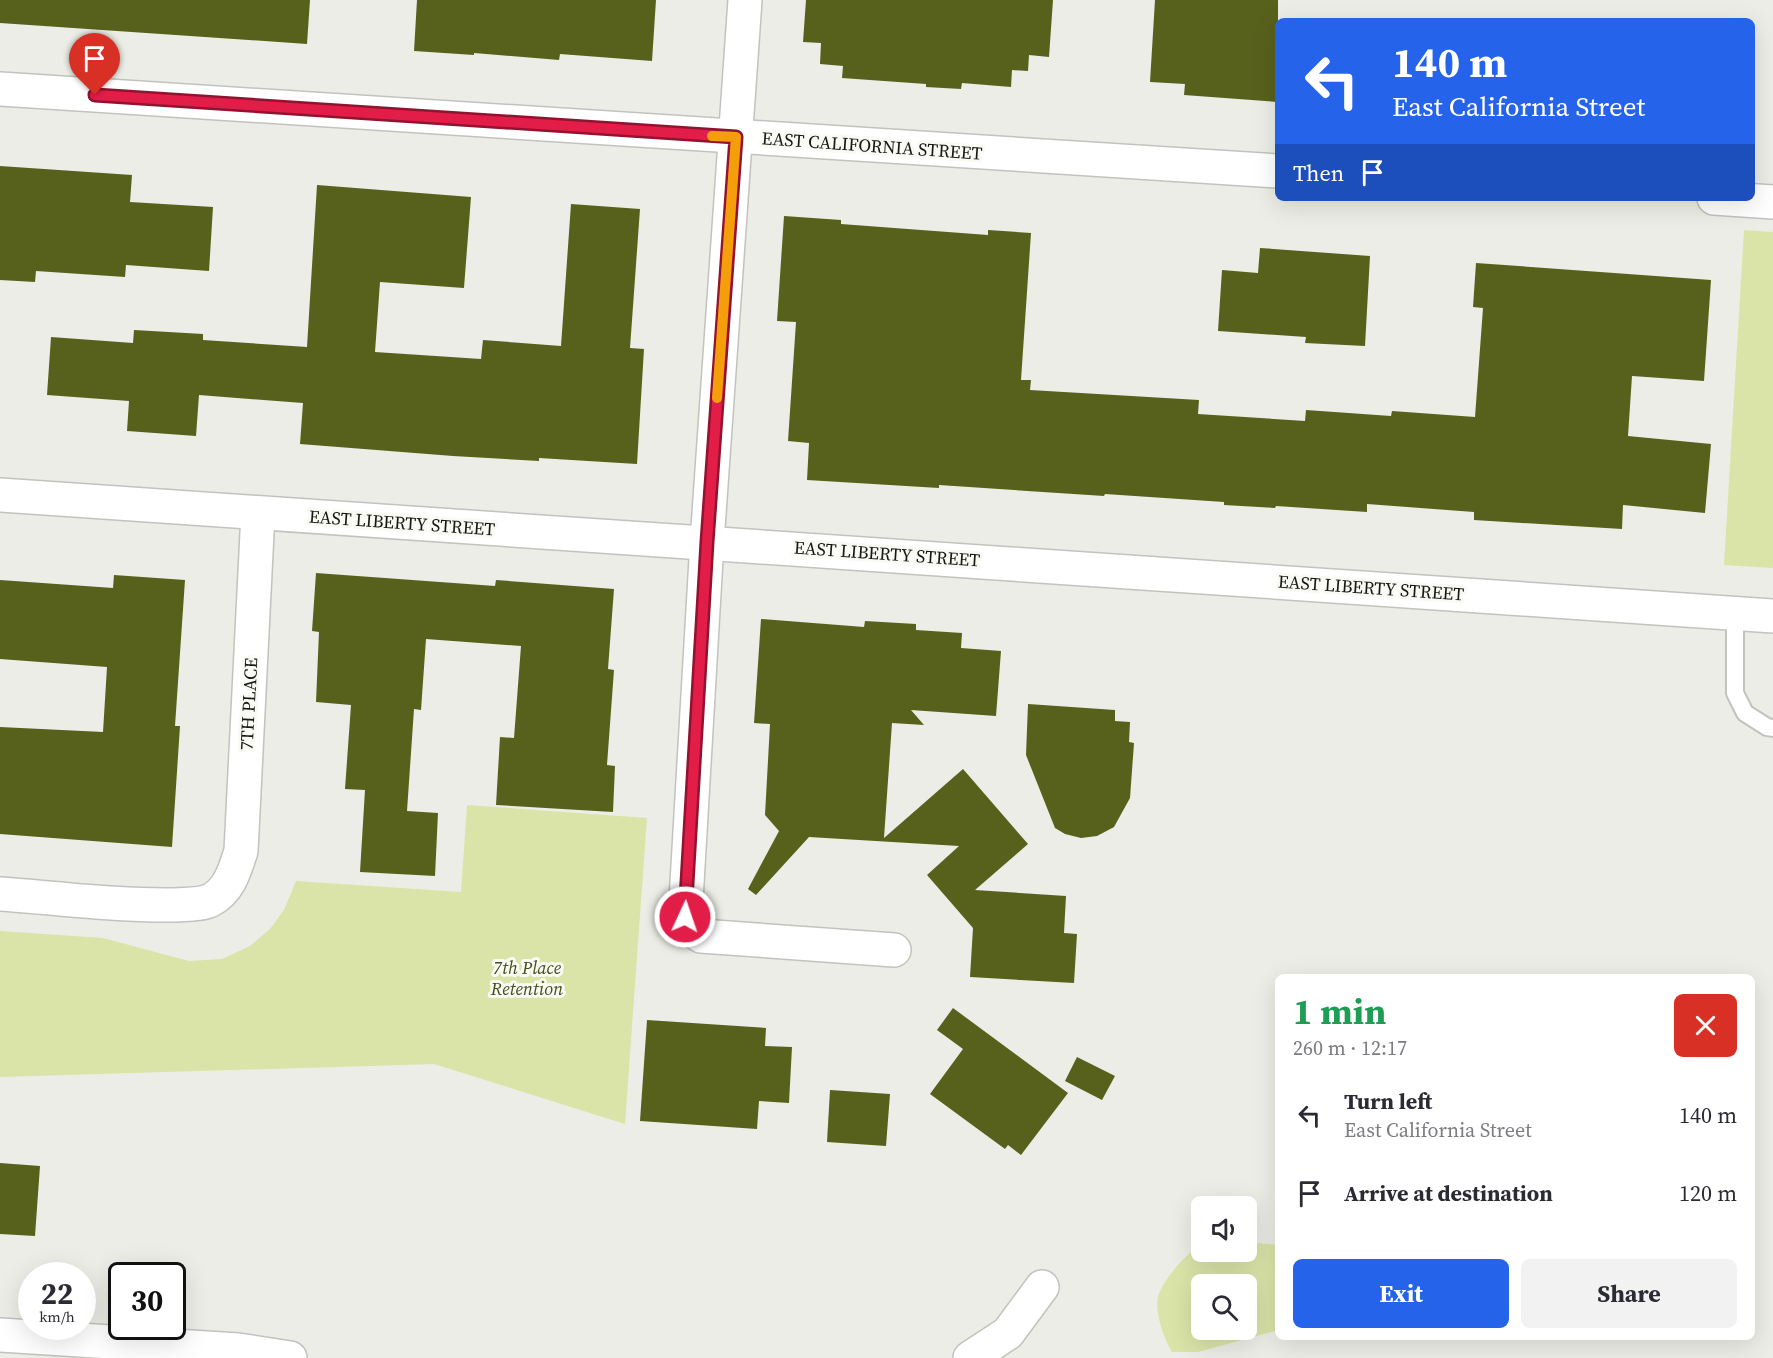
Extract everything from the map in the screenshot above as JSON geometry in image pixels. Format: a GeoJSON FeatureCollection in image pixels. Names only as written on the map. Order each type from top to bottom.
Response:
{"type":"FeatureCollection","features":[{"type":"Feature","properties":{"kind":"street"},"geometry":{"type":"LineString","coordinates":[[745,0],[707,542],[685,917],[688,927],[701,936],[894,950]]}},
{"type":"Feature","properties":{"kind":"street","name":"EAST CALIFORNIA STREET"},"geometry":{"type":"LineString","coordinates":[[0,89],[1275,171]]}},
{"type":"Feature","properties":{"kind":"street"},"geometry":{"type":"LineString","coordinates":[[1755,201],[1773,202]]}},
{"type":"Feature","properties":{"kind":"street","name":"EAST LIBERTY STREET"},"geometry":{"type":"LineString","coordinates":[[0,495],[1773,616]]}},
{"type":"Feature","properties":{"kind":"street","name":"7TH PLACE"},"geometry":{"type":"LineString","coordinates":[[0,894],[156,905],[210,901],[223,891],[234,874],[241,850],[258,513]]}},
{"type":"Feature","properties":{"kind":"street"},"geometry":{"type":"LineString","coordinates":[[970,1358],[1008,1333],[1042,1287]]}},
{"type":"Feature","properties":{"kind":"street"},"geometry":{"type":"LineString","coordinates":[[0,1335],[238,1350],[290,1358]]}},
{"type":"Feature","properties":{"kind":"lane"},"geometry":{"type":"LineString","coordinates":[[1735,613],[1735,693],[1744,713],[1767,728],[1773,728]]}},
{"type":"Feature","properties":{"kind":"green space"},"geometry":{"type":"Polygon","coordinates":[[[1744,230],[1773,232],[1773,568],[1724,565],[1744,230]]]}},
{"type":"Feature","properties":{"kind":"green space","name":"7th Place Retention"},"geometry":{"type":"Polygon","coordinates":[[[467,805],[647,818],[625,1124],[434,1064],[0,1077],[0,931],[103,938],[189,961],[222,959],[250,946],[270,929],[284,910],[296,881],[461,892],[467,805]]]}},
{"type":"Feature","properties":{"kind":"green space"},"geometry":{"type":"Polygon","coordinates":[[[1257,1243],[1275,1245],[1275,1331],[1257,1336],[1257,1274],[1191,1274],[1191,1340],[1242,1340],[1198,1352],[1172,1352],[1158,1316],[1159,1294],[1171,1273],[1190,1253],[1191,1262],[1257,1262],[1257,1243]]]}},
{"type":"Feature","properties":{"kind":"building"},"geometry":{"type":"Polygon","coordinates":[[[0,0],[310,0],[307,44],[0,23],[0,0]]]}},
{"type":"Feature","properties":{"kind":"building"},"geometry":{"type":"Polygon","coordinates":[[[417,0],[656,0],[652,61],[560,54],[559,60],[414,51],[417,0]]]}},
{"type":"Feature","properties":{"kind":"building"},"geometry":{"type":"Polygon","coordinates":[[[806,0],[1053,0],[1049,57],[1029,55],[1028,71],[1012,70],[1011,87],[962,83],[961,89],[842,78],[843,66],[820,64],[821,43],[803,42],[806,0]]]}},
{"type":"Feature","properties":{"kind":"building"},"geometry":{"type":"Polygon","coordinates":[[[1155,0],[1278,0],[1278,18],[1275,18],[1275,102],[1184,95],[1185,84],[1150,82],[1155,0]]]}},
{"type":"Feature","properties":{"kind":"building"},"geometry":{"type":"Polygon","coordinates":[[[0,166],[132,175],[130,202],[213,207],[209,271],[126,265],[125,277],[36,271],[35,282],[0,280],[0,166]]]}},
{"type":"Feature","properties":{"kind":"building"},"geometry":{"type":"Polygon","coordinates":[[[317,185],[471,197],[464,288],[380,282],[375,352],[481,359],[483,340],[561,346],[571,204],[640,209],[630,348],[644,349],[637,464],[453,456],[300,444],[303,403],[199,395],[196,436],[127,431],[129,401],[47,395],[51,337],[133,343],[134,330],[203,334],[203,340],[307,347],[317,185]]]}},
{"type":"Feature","properties":{"kind":"building"},"geometry":{"type":"Polygon","coordinates":[[[784,216],[841,220],[841,224],[988,235],[988,230],[1031,233],[1021,380],[1031,380],[1030,390],[1199,400],[1198,414],[1305,421],[1306,410],[1391,416],[1392,411],[1475,417],[1483,308],[1473,307],[1476,263],[1711,280],[1704,381],[1632,376],[1628,436],[1711,444],[1705,513],[1623,505],[1622,529],[1474,520],[1474,512],[1367,504],[1367,512],[1224,505],[1224,502],[1105,494],[1104,496],[939,485],[939,488],[807,480],[809,443],[788,441],[796,322],[777,321],[784,216]]]}},
{"type":"Feature","properties":{"kind":"building"},"geometry":{"type":"Polygon","coordinates":[[[1260,248],[1370,256],[1365,346],[1305,343],[1306,337],[1218,331],[1222,270],[1258,273],[1260,248]]]}},
{"type":"Feature","properties":{"kind":"building"},"geometry":{"type":"Polygon","coordinates":[[[316,573],[495,586],[496,580],[614,589],[608,669],[614,670],[607,765],[615,766],[613,812],[496,805],[500,737],[514,738],[521,646],[426,639],[421,710],[414,709],[407,811],[438,813],[435,876],[360,872],[365,790],[345,789],[351,705],[316,702],[319,632],[312,631],[316,573]]]}},
{"type":"Feature","properties":{"kind":"building"},"geometry":{"type":"Polygon","coordinates":[[[114,575],[185,580],[175,726],[180,726],[172,847],[0,834],[0,727],[103,732],[107,667],[0,659],[0,580],[113,588],[114,575]]]}},
{"type":"Feature","properties":{"kind":"building"},"geometry":{"type":"Polygon","coordinates":[[[761,619],[864,627],[865,621],[916,624],[916,630],[962,633],[961,648],[1001,651],[996,716],[911,710],[924,725],[892,723],[884,838],[963,769],[1028,844],[975,890],[1066,896],[1064,933],[1077,934],[1074,983],[970,977],[973,928],[927,875],[959,846],[809,837],[756,895],[748,889],[779,831],[765,815],[770,724],[754,723],[761,619]]]}},
{"type":"Feature","properties":{"kind":"building"},"geometry":{"type":"Polygon","coordinates":[[[1028,704],[1115,710],[1115,721],[1130,722],[1129,742],[1134,743],[1130,798],[1114,827],[1097,836],[1081,838],[1065,834],[1055,828],[1026,755],[1028,704]]]}},
{"type":"Feature","properties":{"kind":"building"},"geometry":{"type":"Polygon","coordinates":[[[953,1008],[1068,1093],[1021,1155],[1008,1145],[1005,1149],[930,1094],[963,1049],[937,1030],[953,1008]]]}},
{"type":"Feature","properties":{"kind":"building"},"geometry":{"type":"Polygon","coordinates":[[[647,1020],[766,1028],[765,1046],[792,1047],[789,1103],[759,1101],[757,1129],[640,1121],[647,1020]]]}},
{"type":"Feature","properties":{"kind":"building"},"geometry":{"type":"Polygon","coordinates":[[[1077,1057],[1115,1076],[1102,1100],[1065,1081],[1077,1057]]]}},
{"type":"Feature","properties":{"kind":"building"},"geometry":{"type":"Polygon","coordinates":[[[830,1090],[890,1094],[886,1146],[827,1142],[830,1090]]]}},
{"type":"Feature","properties":{"kind":"building"},"geometry":{"type":"Polygon","coordinates":[[[0,1163],[40,1166],[35,1236],[0,1234],[0,1163]]]}},
{"type":"Feature","properties":{"kind":"slow traffic"},"geometry":{"type":"LineString","coordinates":[[712,136],[736,137],[717,398]]}},
{"type":"Feature","properties":{"kind":"route"},"geometry":{"type":"LineString","coordinates":[[95,95],[736,137],[707,542],[685,917]]}}]}
